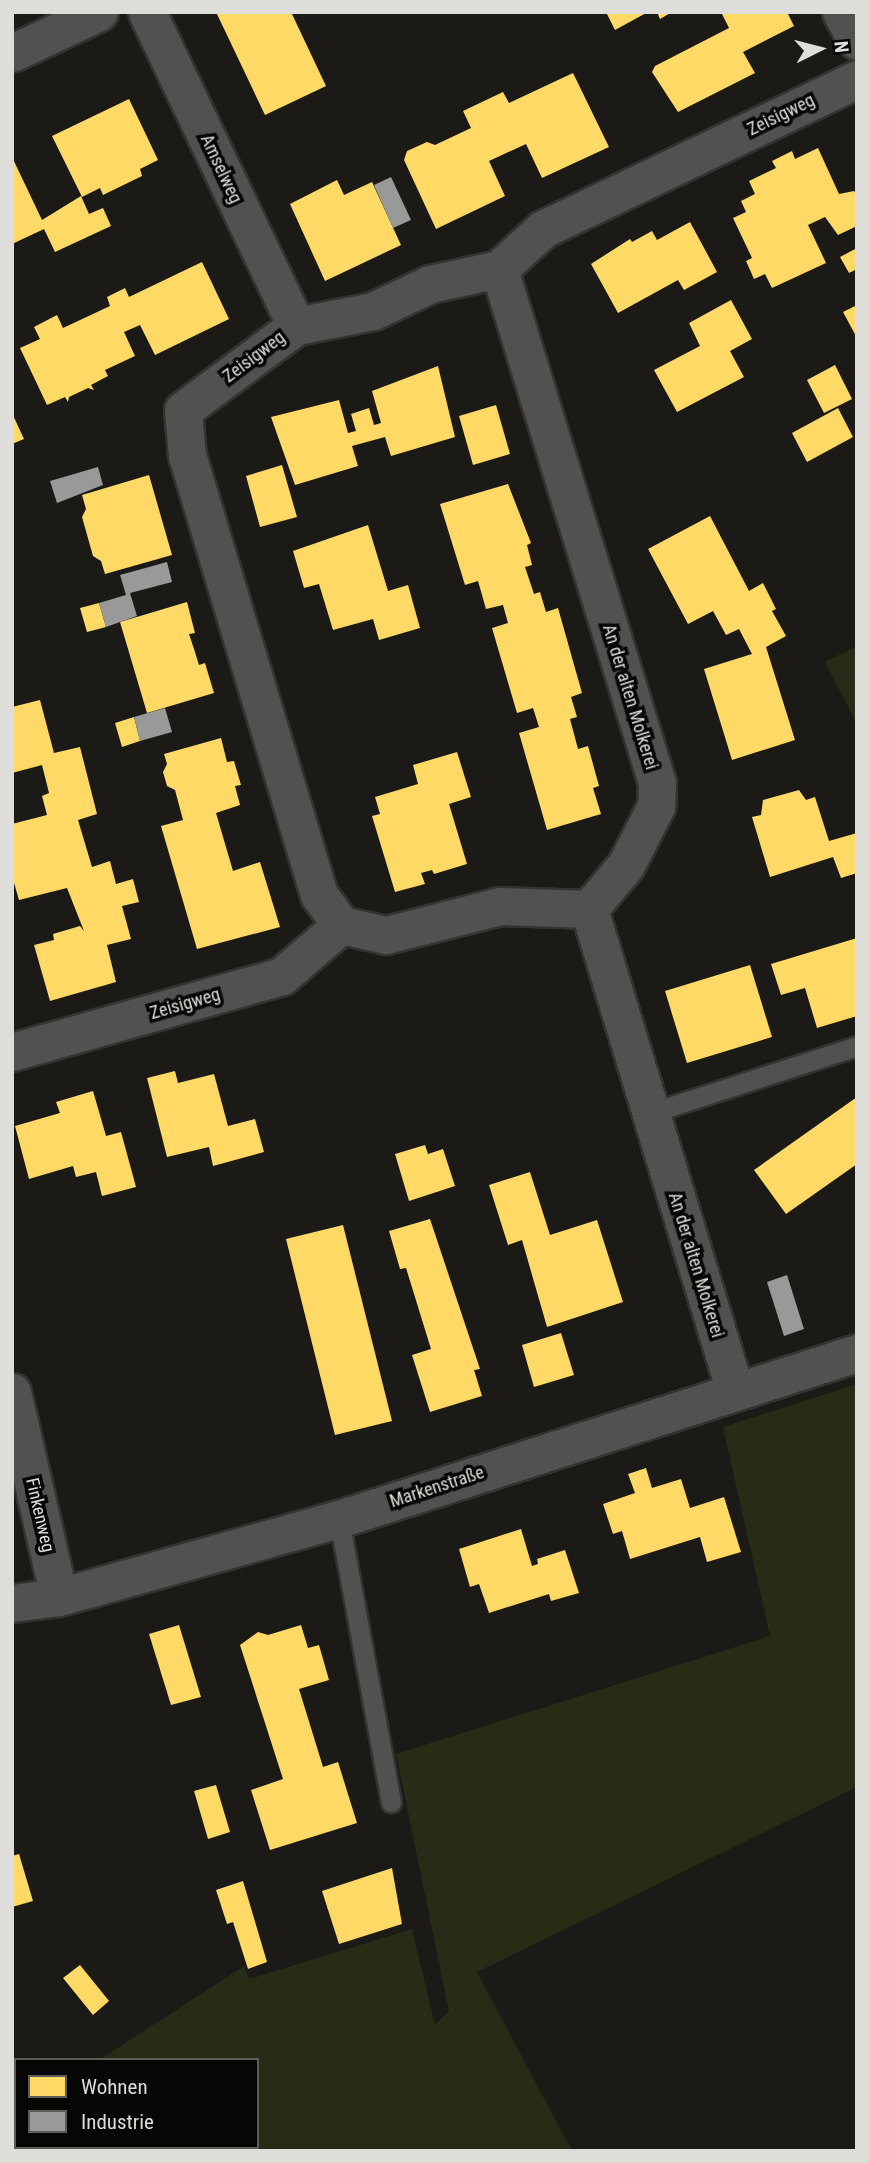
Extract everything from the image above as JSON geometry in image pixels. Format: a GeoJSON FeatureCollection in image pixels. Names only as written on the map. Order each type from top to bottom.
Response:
{"type":"FeatureCollection","features":[{"type":"Feature","properties":{"kind":"street"},"geometry":{"type":"LineString","coordinates":[[12,53],[99,12]]}},
{"type":"Feature","properties":{"kind":"street","name":"Amselweg"},"geometry":{"type":"LineString","coordinates":[[147,12],[296,326]]}},
{"type":"Feature","properties":{"kind":"street"},"geometry":{"type":"LineString","coordinates":[[842,12],[857,40]]}},
{"type":"Feature","properties":{"kind":"street","name":"Zeisigweg"},"geometry":{"type":"LineString","coordinates":[[12,1052],[282,976],[341,925],[319,895],[187,456],[183,410],[296,326],[373,311],[430,284],[499,269],[543,229],[857,79]]}},
{"type":"Feature","properties":{"kind":"street","name":"An der alten Molkerei"},"geometry":{"type":"LineString","coordinates":[[499,269],[657,783],[656,806],[626,866],[589,909],[735,1391]]}},
{"type":"Feature","properties":{"kind":"street"},"geometry":{"type":"LineString","coordinates":[[341,925],[386,935],[500,906],[589,909]]}},
{"type":"Feature","properties":{"kind":"street","name":"Markenstraße"},"geometry":{"type":"LineString","coordinates":[[12,1603],[59,1597],[339,1519],[857,1353]]}},
{"type":"Feature","properties":{"kind":"street","name":"Finkenweg"},"geometry":{"type":"LineString","coordinates":[[12,1392],[59,1597]]}},
{"type":"Feature","properties":{"kind":"lane"},"geometry":{"type":"LineString","coordinates":[[650,1113],[857,1046]]}},
{"type":"Feature","properties":{"kind":"lane"},"geometry":{"type":"LineString","coordinates":[[339,1519],[391,1802]]}},
{"type":"Feature","properties":{"kind":"green space"},"geometry":{"type":"Polygon","coordinates":[[[857,646],[857,724],[825,662],[857,646]]]}},
{"type":"Feature","properties":{"kind":"green space"},"geometry":{"type":"Polygon","coordinates":[[[857,1384],[857,1787],[477,1972],[572,2151],[12,2151],[14,2132],[14,2149],[259,2149],[259,2058],[102,2058],[244,1966],[249,1979],[412,1929],[435,2025],[449,2011],[396,1754],[770,1636],[723,1427],[857,1384]]]}},
{"type":"Feature","properties":{"kind":"building: Wohnen"},"geometry":{"type":"Polygon","coordinates":[[[216,12],[291,12],[326,86],[265,115],[216,12]]]}},
{"type":"Feature","properties":{"kind":"building: Wohnen"},"geometry":{"type":"Polygon","coordinates":[[[606,12],[648,12],[615,30],[606,12]]]}},
{"type":"Feature","properties":{"kind":"building: Wohnen"},"geometry":{"type":"Polygon","coordinates":[[[657,12],[672,12],[660,19],[657,12]]]}},
{"type":"Feature","properties":{"kind":"building: Wohnen"},"geometry":{"type":"Polygon","coordinates":[[[721,12],[787,12],[794,26],[743,52],[755,73],[678,112],[652,72],[655,66],[729,28],[721,12]]]}},
{"type":"Feature","properties":{"kind":"building: Wohnen"},"geometry":{"type":"Polygon","coordinates":[[[573,73],[609,147],[542,178],[526,144],[489,161],[505,196],[436,229],[404,160],[407,151],[427,142],[435,145],[471,128],[463,111],[503,92],[509,103],[573,73]]]}},
{"type":"Feature","properties":{"kind":"building: Wohnen"},"geometry":{"type":"Polygon","coordinates":[[[129,99],[158,160],[140,169],[142,176],[103,195],[100,188],[82,197],[52,136],[129,99]]]}},
{"type":"Feature","properties":{"kind":"building: Wohnen"},"geometry":{"type":"Polygon","coordinates":[[[818,148],[839,194],[854,191],[857,195],[857,226],[838,235],[825,217],[808,225],[826,263],[772,288],[765,274],[754,279],[746,261],[752,258],[733,218],[746,212],[741,201],[755,194],[749,181],[776,168],[772,161],[792,151],[795,159],[818,148]]]}},
{"type":"Feature","properties":{"kind":"building: Wohnen"},"geometry":{"type":"Polygon","coordinates":[[[12,157],[42,220],[81,196],[89,214],[103,208],[111,226],[55,252],[44,229],[12,244],[12,157]]]}},
{"type":"Feature","properties":{"kind":"building: Wohnen"},"geometry":{"type":"Polygon","coordinates":[[[337,180],[344,195],[372,182],[401,245],[325,281],[290,204],[337,180]]]}},
{"type":"Feature","properties":{"kind":"building: Wohnen"},"geometry":{"type":"Polygon","coordinates":[[[690,222],[717,272],[684,290],[678,280],[618,313],[591,264],[630,239],[632,242],[652,231],[657,240],[690,222]]]}},
{"type":"Feature","properties":{"kind":"building: Wohnen"},"geometry":{"type":"Polygon","coordinates":[[[857,248],[857,269],[849,273],[840,257],[857,248]]]}},
{"type":"Feature","properties":{"kind":"building: Wohnen"},"geometry":{"type":"Polygon","coordinates":[[[202,262],[229,319],[155,355],[140,325],[124,332],[135,356],[105,370],[108,376],[91,385],[94,390],[88,388],[69,397],[68,402],[65,397],[47,405],[20,348],[40,339],[34,327],[57,315],[63,328],[110,306],[107,297],[125,288],[129,297],[202,262]]]}},
{"type":"Feature","properties":{"kind":"building: Wohnen"},"geometry":{"type":"Polygon","coordinates":[[[731,300],[752,339],[730,351],[744,377],[677,412],[654,370],[700,346],[689,323],[731,300]]]}},
{"type":"Feature","properties":{"kind":"building: Wohnen"},"geometry":{"type":"Polygon","coordinates":[[[857,305],[857,338],[843,312],[857,305]]]}},
{"type":"Feature","properties":{"kind":"building: Wohnen"},"geometry":{"type":"Polygon","coordinates":[[[835,365],[852,399],[824,413],[807,380],[835,365]]]}},
{"type":"Feature","properties":{"kind":"building: Wohnen"},"geometry":{"type":"Polygon","coordinates":[[[438,366],[455,437],[391,456],[385,437],[352,446],[358,466],[295,485],[271,417],[339,400],[348,433],[356,431],[351,414],[369,408],[374,425],[381,423],[372,391],[438,366]]]}},
{"type":"Feature","properties":{"kind":"building: Wohnen"},"geometry":{"type":"Polygon","coordinates":[[[496,405],[510,454],[473,465],[459,416],[496,405]]]}},
{"type":"Feature","properties":{"kind":"building: Wohnen"},"geometry":{"type":"Polygon","coordinates":[[[838,408],[853,437],[807,462],[792,433],[838,408]]]}},
{"type":"Feature","properties":{"kind":"building: Wohnen"},"geometry":{"type":"Polygon","coordinates":[[[12,413],[24,439],[12,444],[12,413]]]}},
{"type":"Feature","properties":{"kind":"building: Wohnen"},"geometry":{"type":"Polygon","coordinates":[[[282,465],[297,517],[260,527],[246,476],[282,465]]]}},
{"type":"Feature","properties":{"kind":"building: Wohnen"},"geometry":{"type":"Polygon","coordinates":[[[149,475],[172,555],[105,574],[101,561],[93,556],[82,517],[86,509],[82,495],[149,475]]]}},
{"type":"Feature","properties":{"kind":"building: Wohnen"},"geometry":{"type":"Polygon","coordinates":[[[508,484],[531,543],[527,545],[532,565],[525,567],[534,594],[540,592],[546,612],[558,608],[582,693],[571,697],[577,717],[570,719],[578,749],[588,746],[599,786],[593,788],[601,814],[547,830],[519,733],[539,727],[533,708],[517,713],[492,628],[508,623],[503,605],[486,609],[478,581],[465,585],[440,504],[508,484]]]}},
{"type":"Feature","properties":{"kind":"building: Wohnen"},"geometry":{"type":"Polygon","coordinates":[[[710,516],[749,591],[763,583],[776,609],[772,611],[786,636],[766,647],[795,740],[732,760],[704,669],[752,654],[739,629],[726,635],[713,611],[688,624],[648,549],[710,516]]]}},
{"type":"Feature","properties":{"kind":"building: Wohnen"},"geometry":{"type":"Polygon","coordinates":[[[368,525],[388,591],[408,585],[420,628],[379,640],[373,619],[333,630],[319,584],[304,588],[293,551],[368,525]]]}},
{"type":"Feature","properties":{"kind":"building: Wohnen"},"geometry":{"type":"Polygon","coordinates":[[[187,602],[195,633],[189,634],[199,665],[205,663],[214,693],[147,713],[120,622],[187,602]]]}},
{"type":"Feature","properties":{"kind":"building: Wohnen"},"geometry":{"type":"Polygon","coordinates":[[[99,603],[106,627],[87,632],[80,608],[99,603]]]}},
{"type":"Feature","properties":{"kind":"building: Wohnen"},"geometry":{"type":"Polygon","coordinates":[[[40,700],[54,753],[80,747],[97,814],[78,820],[92,867],[110,861],[116,884],[133,879],[139,902],[122,906],[131,939],[107,945],[116,982],[50,1001],[34,945],[54,940],[53,934],[80,926],[84,931],[67,888],[19,900],[12,876],[12,824],[47,815],[42,796],[49,793],[42,765],[12,773],[12,707],[40,700]]]}},
{"type":"Feature","properties":{"kind":"building: Wohnen"},"geometry":{"type":"Polygon","coordinates":[[[134,717],[140,741],[122,747],[115,723],[134,717]]]}},
{"type":"Feature","properties":{"kind":"building: Wohnen"},"geometry":{"type":"Polygon","coordinates":[[[221,738],[227,762],[234,761],[241,785],[235,786],[240,805],[216,813],[233,871],[260,862],[280,927],[197,949],[161,826],[183,820],[175,790],[167,786],[163,772],[167,764],[164,754],[221,738]]]}},
{"type":"Feature","properties":{"kind":"building: Wohnen"},"geometry":{"type":"Polygon","coordinates":[[[457,752],[471,797],[449,804],[467,864],[434,874],[432,870],[421,873],[425,884],[395,892],[372,816],[380,814],[375,797],[418,784],[413,765],[457,752]]]}},
{"type":"Feature","properties":{"kind":"building: Wohnen"},"geometry":{"type":"Polygon","coordinates":[[[799,790],[806,800],[815,797],[829,841],[857,833],[857,873],[841,878],[833,857],[770,877],[752,817],[761,815],[763,800],[799,790]]]}},
{"type":"Feature","properties":{"kind":"building: Wohnen"},"geometry":{"type":"Polygon","coordinates":[[[857,938],[857,1016],[817,1028],[805,988],[781,995],[771,964],[857,938]]]}},
{"type":"Feature","properties":{"kind":"building: Wohnen"},"geometry":{"type":"Polygon","coordinates":[[[750,965],[772,1037],[687,1063],[665,991],[750,965]]]}},
{"type":"Feature","properties":{"kind":"building: Wohnen"},"geometry":{"type":"Polygon","coordinates":[[[175,1071],[178,1083],[214,1074],[228,1126],[255,1119],[264,1152],[213,1166],[209,1147],[167,1157],[147,1078],[175,1071]]]}},
{"type":"Feature","properties":{"kind":"building: Wohnen"},"geometry":{"type":"Polygon","coordinates":[[[93,1091],[106,1136],[121,1132],[136,1187],[102,1196],[96,1172],[76,1177],[73,1166],[29,1179],[15,1126],[60,1113],[56,1102],[93,1091]]]}},
{"type":"Feature","properties":{"kind":"building: Wohnen"},"geometry":{"type":"Polygon","coordinates":[[[857,1097],[857,1164],[786,1214],[754,1170],[857,1097]]]}},
{"type":"Feature","properties":{"kind":"building: Wohnen"},"geometry":{"type":"Polygon","coordinates":[[[425,1145],[428,1154],[443,1149],[455,1186],[409,1201],[395,1154],[425,1145]]]}},
{"type":"Feature","properties":{"kind":"building: Wohnen"},"geometry":{"type":"Polygon","coordinates":[[[530,1172],[550,1235],[597,1220],[623,1302],[547,1327],[522,1240],[508,1245],[489,1185],[530,1172]]]}},
{"type":"Feature","properties":{"kind":"building: Wohnen"},"geometry":{"type":"Polygon","coordinates":[[[430,1219],[480,1369],[474,1370],[482,1396],[430,1412],[412,1355],[431,1349],[406,1268],[400,1269],[389,1231],[430,1219]]]}},
{"type":"Feature","properties":{"kind":"building: Wohnen"},"geometry":{"type":"Polygon","coordinates":[[[343,1225],[392,1421],[335,1435],[286,1239],[343,1225]]]}},
{"type":"Feature","properties":{"kind":"building: Wohnen"},"geometry":{"type":"Polygon","coordinates":[[[561,1333],[574,1375],[534,1387],[522,1345],[561,1333]]]}},
{"type":"Feature","properties":{"kind":"building: Wohnen"},"geometry":{"type":"Polygon","coordinates":[[[646,1468],[652,1488],[681,1479],[690,1508],[724,1497],[741,1552],[707,1562],[700,1537],[630,1559],[622,1531],[613,1534],[603,1504],[635,1493],[628,1474],[646,1468]]]}},
{"type":"Feature","properties":{"kind":"building: Wohnen"},"geometry":{"type":"Polygon","coordinates":[[[521,1529],[532,1566],[538,1564],[537,1559],[565,1550],[579,1593],[551,1601],[549,1594],[489,1613],[479,1584],[470,1587],[459,1549],[521,1529]]]}},
{"type":"Feature","properties":{"kind":"building: Wohnen"},"geometry":{"type":"Polygon","coordinates":[[[179,1625],[201,1697],[171,1705],[149,1634],[179,1625]]]}},
{"type":"Feature","properties":{"kind":"building: Wohnen"},"geometry":{"type":"Polygon","coordinates":[[[301,1625],[308,1648],[319,1645],[329,1680],[299,1689],[323,1767],[338,1762],[357,1823],[270,1850],[251,1790],[283,1779],[240,1645],[258,1632],[268,1635],[301,1625]]]}},
{"type":"Feature","properties":{"kind":"building: Wohnen"},"geometry":{"type":"Polygon","coordinates":[[[216,1785],[230,1832],[208,1839],[194,1791],[216,1785]]]}},
{"type":"Feature","properties":{"kind":"building: Wohnen"},"geometry":{"type":"Polygon","coordinates":[[[19,1854],[33,1901],[12,1907],[12,1856],[19,1854]]]}},
{"type":"Feature","properties":{"kind":"building: Wohnen"},"geometry":{"type":"Polygon","coordinates":[[[392,1868],[402,1924],[339,1944],[322,1891],[392,1868]]]}},
{"type":"Feature","properties":{"kind":"building: Wohnen"},"geometry":{"type":"Polygon","coordinates":[[[243,1881],[267,1962],[248,1969],[233,1922],[227,1924],[216,1890],[243,1881]]]}},
{"type":"Feature","properties":{"kind":"building: Wohnen"},"geometry":{"type":"Polygon","coordinates":[[[80,1965],[109,2001],[93,2015],[63,1978],[80,1965]]]}},
{"type":"Feature","properties":{"kind":"building: Industrie"},"geometry":{"type":"Polygon","coordinates":[[[391,177],[411,220],[393,228],[374,185],[391,177]]]}},
{"type":"Feature","properties":{"kind":"building: Industrie"},"geometry":{"type":"Polygon","coordinates":[[[98,467],[103,485],[57,503],[50,481],[98,467]]]}},
{"type":"Feature","properties":{"kind":"building: Industrie"},"geometry":{"type":"Polygon","coordinates":[[[167,562],[172,582],[130,593],[137,616],[106,627],[99,603],[126,595],[120,575],[167,562]]]}},
{"type":"Feature","properties":{"kind":"building: Industrie"},"geometry":{"type":"Polygon","coordinates":[[[165,708],[172,732],[140,741],[134,717],[165,708]]]}},
{"type":"Feature","properties":{"kind":"building: Industrie"},"geometry":{"type":"Polygon","coordinates":[[[787,1275],[804,1329],[784,1336],[767,1282],[787,1275]]]}}]}
